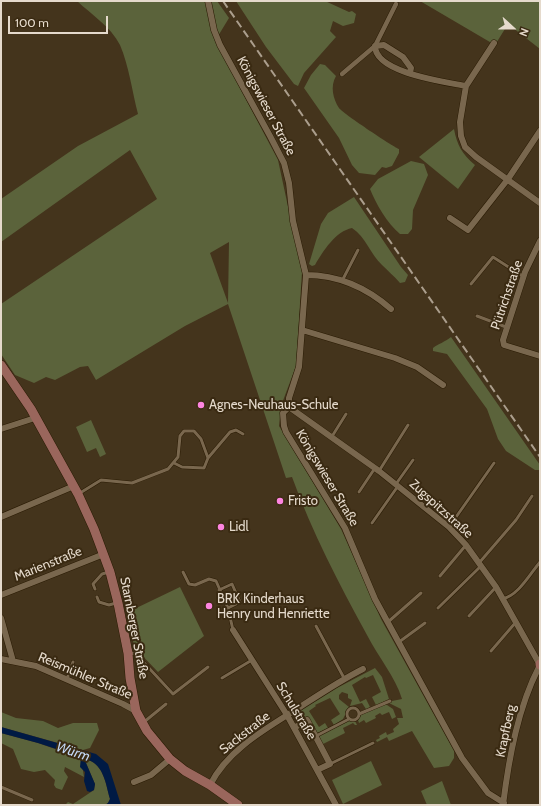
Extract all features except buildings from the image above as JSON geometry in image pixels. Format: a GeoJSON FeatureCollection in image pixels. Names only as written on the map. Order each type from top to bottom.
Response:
{"type":"FeatureCollection","features":[{"type":"Feature","properties":{"kind":"main road","name":"Starnberger Straße"},"geometry":{"type":"LineString","coordinates":[[1,365],[35,418],[76,490],[104,554],[118,603],[128,653],[130,678],[136,711],[143,723],[170,759],[185,771],[210,785],[238,805]]}},
{"type":"Feature","properties":{"kind":"street","name":"Königswieser Straße"},"geometry":{"type":"LineString","coordinates":[[208,1],[214,30],[220,45],[251,98],[284,163],[289,183],[293,221],[306,275],[299,367],[289,398],[289,407],[283,413],[286,432],[326,494],[345,528],[375,599],[473,775],[488,793],[504,804]]}},
{"type":"Feature","properties":{"kind":"street"},"geometry":{"type":"LineString","coordinates":[[342,74],[375,46],[396,4]]}},
{"type":"Feature","properties":{"kind":"street"},"geometry":{"type":"LineString","coordinates":[[494,43],[466,86],[460,122],[461,136],[465,147],[540,203]]}},
{"type":"Feature","properties":{"kind":"street"},"geometry":{"type":"LineString","coordinates":[[375,46],[384,45],[403,57],[411,68],[410,73]]}},
{"type":"Feature","properties":{"kind":"street"},"geometry":{"type":"LineString","coordinates":[[375,46],[378,56],[399,70],[417,77],[466,86]]}},
{"type":"Feature","properties":{"kind":"street"},"geometry":{"type":"LineString","coordinates":[[450,218],[468,230],[508,179],[540,131]]}},
{"type":"Feature","properties":{"kind":"street","name":"Pütrichstraße"},"geometry":{"type":"LineString","coordinates":[[540,241],[524,277],[506,327],[503,340],[504,345],[540,356]]}},
{"type":"Feature","properties":{"kind":"street"},"geometry":{"type":"LineString","coordinates":[[306,275],[342,281],[371,293],[391,310]]}},
{"type":"Feature","properties":{"kind":"street"},"geometry":{"type":"LineString","coordinates":[[302,330],[395,358],[417,367],[443,385]]}},
{"type":"Feature","properties":{"kind":"street","name":"Zugspitzstraße"},"geometry":{"type":"LineString","coordinates":[[289,407],[397,485],[449,528],[466,545],[496,588],[540,665]]}},
{"type":"Feature","properties":{"kind":"street"},"geometry":{"type":"LineString","coordinates":[[1,429],[35,418]]}},
{"type":"Feature","properties":{"kind":"street"},"geometry":{"type":"LineString","coordinates":[[1,517],[76,490]]}},
{"type":"Feature","properties":{"kind":"street","name":"Marienstraße"},"geometry":{"type":"LineString","coordinates":[[1,595],[104,554]]}},
{"type":"Feature","properties":{"kind":"street"},"geometry":{"type":"LineString","coordinates":[[1,618],[13,661]]}},
{"type":"Feature","properties":{"kind":"street","name":"Schulstraße"},"geometry":{"type":"LineString","coordinates":[[233,630],[288,715],[336,805]]}},
{"type":"Feature","properties":{"kind":"street","name":"Reismühler Straße"},"geometry":{"type":"LineString","coordinates":[[1,659],[36,666],[136,711]]}},
{"type":"Feature","properties":{"kind":"street","name":"Krapfberg"},"geometry":{"type":"LineString","coordinates":[[504,804],[517,725],[528,688],[540,665]]}},
{"type":"Feature","properties":{"kind":"street","name":"Sackstraße"},"geometry":{"type":"LineString","coordinates":[[210,785],[217,772],[237,750],[344,678],[363,669]]}},
{"type":"Feature","properties":{"kind":"street"},"geometry":{"type":"LineString","coordinates":[[294,728],[307,720],[316,736],[330,764],[317,770]]}},
{"type":"Feature","properties":{"kind":"street"},"geometry":{"type":"LineString","coordinates":[[134,782],[152,774],[170,759]]}},
{"type":"Feature","properties":{"kind":"lane"},"geometry":{"type":"LineString","coordinates":[[342,281],[358,250]]}},
{"type":"Feature","properties":{"kind":"lane"},"geometry":{"type":"LineString","coordinates":[[471,284],[493,258],[524,277]]}},
{"type":"Feature","properties":{"kind":"lane"},"geometry":{"type":"LineString","coordinates":[[477,316],[506,327]]}},
{"type":"Feature","properties":{"kind":"lane"},"geometry":{"type":"LineString","coordinates":[[331,438],[346,414]]}},
{"type":"Feature","properties":{"kind":"lane"},"geometry":{"type":"LineString","coordinates":[[359,492],[377,470],[408,425]]}},
{"type":"Feature","properties":{"kind":"lane"},"geometry":{"type":"LineString","coordinates":[[174,463],[182,467],[204,468],[208,458],[230,432],[236,430],[243,434]]}},
{"type":"Feature","properties":{"kind":"lane"},"geometry":{"type":"LineString","coordinates":[[76,490],[101,480],[132,483],[168,469],[178,457],[180,436],[184,431],[194,431],[198,435],[208,458]]}},
{"type":"Feature","properties":{"kind":"lane"},"geometry":{"type":"LineString","coordinates":[[372,523],[413,460]]}},
{"type":"Feature","properties":{"kind":"lane"},"geometry":{"type":"LineString","coordinates":[[449,528],[494,463]]}},
{"type":"Feature","properties":{"kind":"lane"},"geometry":{"type":"LineString","coordinates":[[438,608],[480,565],[516,520],[532,496]]}},
{"type":"Feature","properties":{"kind":"lane"},"geometry":{"type":"LineString","coordinates":[[440,576],[466,545]]}},
{"type":"Feature","properties":{"kind":"lane"},"geometry":{"type":"LineString","coordinates":[[502,599],[509,598],[515,593],[540,562]]}},
{"type":"Feature","properties":{"kind":"lane"},"geometry":{"type":"LineString","coordinates":[[95,589],[93,584],[102,574],[110,572]]}},
{"type":"Feature","properties":{"kind":"lane"},"geometry":{"type":"LineString","coordinates":[[183,572],[190,584],[195,585],[209,579],[216,581],[228,608],[233,630]]}},
{"type":"Feature","properties":{"kind":"lane"},"geometry":{"type":"LineString","coordinates":[[219,590],[232,584],[240,602],[228,608]]}},
{"type":"Feature","properties":{"kind":"lane"},"geometry":{"type":"LineString","coordinates":[[469,616],[496,588]]}},
{"type":"Feature","properties":{"kind":"lane"},"geometry":{"type":"LineString","coordinates":[[388,623],[421,592]]}},
{"type":"Feature","properties":{"kind":"lane"},"geometry":{"type":"LineString","coordinates":[[98,597],[99,602],[109,605],[118,603]]}},
{"type":"Feature","properties":{"kind":"lane"},"geometry":{"type":"LineString","coordinates":[[491,650],[516,622]]}},
{"type":"Feature","properties":{"kind":"lane"},"geometry":{"type":"LineString","coordinates":[[398,642],[425,623]]}},
{"type":"Feature","properties":{"kind":"lane"},"geometry":{"type":"LineString","coordinates":[[316,626],[344,678]]}},
{"type":"Feature","properties":{"kind":"lane"},"geometry":{"type":"LineString","coordinates":[[128,653],[136,654],[173,694],[208,667]]}},
{"type":"Feature","properties":{"kind":"lane"},"geometry":{"type":"LineString","coordinates":[[222,678],[252,660]]}},
{"type":"Feature","properties":{"kind":"lane"},"geometry":{"type":"LineString","coordinates":[[67,679],[73,662]]}},
{"type":"Feature","properties":{"kind":"lane"},"geometry":{"type":"LineString","coordinates":[[316,736],[349,719],[356,720],[359,714],[390,701]]}},
{"type":"Feature","properties":{"kind":"lane"},"geometry":{"type":"LineString","coordinates":[[143,723],[166,704]]}},
{"type":"Feature","properties":{"kind":"lane"},"geometry":{"type":"LineString","coordinates":[[349,719],[347,712],[350,708],[355,708],[359,714]]}},
{"type":"Feature","properties":{"kind":"lane"},"geometry":{"type":"LineString","coordinates":[[330,764],[374,743]]}},
{"type":"Feature","properties":{"kind":"lane"},"geometry":{"type":"LineString","coordinates":[[1,788],[32,800]]}},
{"type":"Feature","properties":{"kind":"green space"},"geometry":{"type":"Polygon","coordinates":[[[77,1],[217,1],[229,18],[215,41],[278,160],[302,272],[296,366],[281,406],[279,426],[341,529],[381,619],[454,751],[454,758],[449,766],[434,768],[412,731],[389,741],[387,737],[377,742],[376,740],[380,738],[379,736],[386,732],[387,735],[394,732],[393,729],[399,724],[397,718],[403,718],[401,709],[387,702],[402,699],[391,674],[371,643],[326,558],[292,477],[286,478],[228,304],[185,326],[96,380],[88,366],[80,367],[55,380],[46,377],[34,383],[15,375],[1,354],[1,304],[157,199],[130,150],[1,242],[1,199],[78,146],[138,114],[128,70],[120,45],[111,32],[77,1]],[[229,242],[210,253],[228,303],[229,242]]]}},
{"type":"Feature","properties":{"kind":"green space"},"geometry":{"type":"Polygon","coordinates":[[[236,1],[325,1],[349,12],[352,11],[356,14],[354,23],[343,26],[333,21],[330,31],[336,37],[304,73],[298,86],[294,84],[266,47],[236,1]]]}},
{"type":"Feature","properties":{"kind":"green space"},"geometry":{"type":"Polygon","coordinates":[[[420,1],[540,1],[540,49],[508,24],[495,45],[420,1]]]}},
{"type":"Feature","properties":{"kind":"green space"},"geometry":{"type":"Polygon","coordinates":[[[320,64],[325,65],[336,76],[333,84],[333,92],[335,101],[339,108],[367,129],[399,149],[399,153],[392,166],[386,168],[382,167],[375,175],[359,173],[352,165],[339,138],[304,88],[311,75],[320,64]]]}},
{"type":"Feature","properties":{"kind":"green space"},"geometry":{"type":"Polygon","coordinates":[[[454,129],[461,149],[475,165],[458,189],[419,157],[454,129]]]}},
{"type":"Feature","properties":{"kind":"green space"},"geometry":{"type":"Polygon","coordinates":[[[411,161],[424,164],[428,175],[413,210],[412,229],[408,234],[400,234],[382,213],[370,189],[378,179],[411,161]]]}},
{"type":"Feature","properties":{"kind":"green space"},"geometry":{"type":"Polygon","coordinates":[[[354,197],[401,267],[408,275],[405,282],[400,283],[378,261],[361,236],[352,228],[341,233],[330,242],[315,265],[312,266],[309,264],[321,224],[328,213],[354,197]]]}},
{"type":"Feature","properties":{"kind":"green space"},"geometry":{"type":"Polygon","coordinates":[[[451,337],[540,465],[540,470],[535,470],[506,451],[498,439],[487,409],[447,354],[433,351],[433,348],[451,337]]]}},
{"type":"Feature","properties":{"kind":"green space"},"geometry":{"type":"Polygon","coordinates":[[[91,420],[106,454],[100,457],[96,448],[87,452],[76,427],[91,420]]]}},
{"type":"Feature","properties":{"kind":"green space"},"geometry":{"type":"Polygon","coordinates":[[[180,587],[204,636],[158,672],[134,647],[128,612],[180,587]]]}},
{"type":"Feature","properties":{"kind":"green space"},"geometry":{"type":"Polygon","coordinates":[[[375,668],[382,677],[389,699],[376,705],[372,697],[381,692],[373,675],[366,678],[365,677],[352,685],[360,702],[366,699],[370,707],[366,709],[362,703],[350,706],[352,700],[348,698],[348,694],[342,692],[339,695],[339,699],[349,707],[343,719],[334,725],[331,720],[340,714],[330,698],[315,705],[316,706],[309,711],[319,727],[325,723],[328,728],[317,733],[308,717],[306,718],[303,714],[298,716],[301,721],[297,723],[294,715],[337,688],[375,668]]]}},
{"type":"Feature","properties":{"kind":"green space"},"geometry":{"type":"Polygon","coordinates":[[[382,705],[387,705],[393,709],[396,717],[392,719],[389,712],[382,715],[380,713],[375,716],[376,718],[366,723],[364,720],[359,723],[358,720],[361,715],[382,705]]]}},
{"type":"Feature","properties":{"kind":"green space"},"geometry":{"type":"Polygon","coordinates":[[[1,712],[16,718],[43,721],[58,728],[73,723],[97,723],[99,730],[90,748],[83,750],[1,727],[1,712]]]}},
{"type":"Feature","properties":{"kind":"green space"},"geometry":{"type":"Polygon","coordinates":[[[348,721],[355,721],[357,725],[353,723],[343,728],[345,733],[321,745],[318,736],[348,721]]]}},
{"type":"Feature","properties":{"kind":"green space"},"geometry":{"type":"Polygon","coordinates":[[[1,733],[38,743],[81,758],[84,777],[65,767],[64,771],[68,777],[62,790],[56,788],[54,785],[55,780],[45,770],[34,772],[21,769],[13,749],[1,743],[1,733]]]}},
{"type":"Feature","properties":{"kind":"green space"},"geometry":{"type":"Polygon","coordinates":[[[88,760],[98,766],[104,776],[110,799],[108,803],[105,805],[65,805],[68,802],[73,804],[94,790],[95,784],[86,763],[88,760]]]}},
{"type":"Feature","properties":{"kind":"green space"},"geometry":{"type":"Polygon","coordinates":[[[371,761],[382,785],[343,804],[332,780],[371,761]]]}},
{"type":"Feature","properties":{"kind":"green space"},"geometry":{"type":"Polygon","coordinates":[[[442,781],[451,805],[427,805],[421,791],[442,781]]]}},
{"type":"Feature","properties":{"kind":"water","name":"Würm"},"geometry":{"type":"Polygon","coordinates":[[[1,727],[96,754],[108,764],[121,805],[105,805],[110,799],[104,776],[98,766],[88,760],[86,763],[95,784],[94,790],[90,792],[87,791],[84,781],[85,772],[80,767],[81,757],[1,733],[1,727]]]}},
{"type":"Feature","properties":{"kind":"railway"},"geometry":{"type":"LineString","coordinates":[[223,1],[540,457]]}},
{"type":"Feature","properties":{"kind":"place","name":"Agnes-Neuhaus-Schule"},"geometry":{"type":"Point","coordinates":[201,405]}},
{"type":"Feature","properties":{"kind":"place","name":"Fristo"},"geometry":{"type":"Point","coordinates":[280,501]}},
{"type":"Feature","properties":{"kind":"place","name":"Lidl"},"geometry":{"type":"Point","coordinates":[221,527]}},
{"type":"Feature","properties":{"kind":"place","name":"BRK Kinderhaus Henry und Henriette"},"geometry":{"type":"Point","coordinates":[209,606]}}]}
